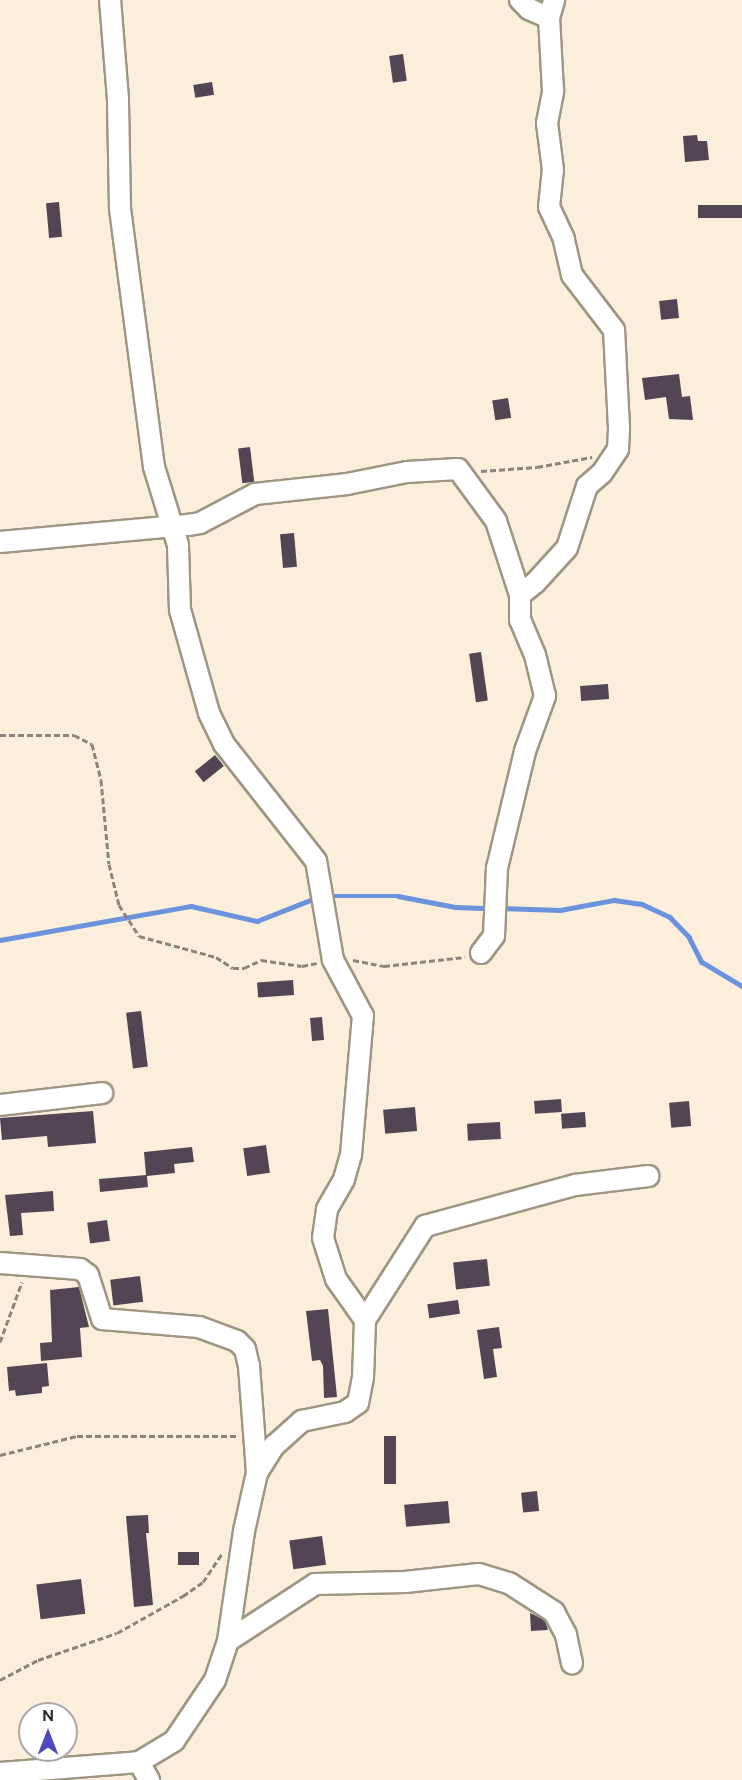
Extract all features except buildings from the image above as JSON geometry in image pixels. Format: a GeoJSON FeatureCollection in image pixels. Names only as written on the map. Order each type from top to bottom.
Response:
{"type":"FeatureCollection","features":[{"type":"Feature","properties":{"kind":"street"},"geometry":{"type":"LineString","coordinates":[[110,0],[118,99],[120,207],[142,387],[159,488],[174,526],[180,610],[209,713],[245,773],[316,861],[333,960],[360,1007],[363,1025],[351,1155],[344,1179],[327,1209],[323,1238],[336,1279],[365,1320]]}},
{"type":"Feature","properties":{"kind":"street"},"geometry":{"type":"LineString","coordinates":[[520,0],[528,9],[551,9],[553,91],[547,123],[553,164],[549,207],[564,239],[572,275],[614,330],[618,449],[602,473],[587,486],[573,534],[560,558],[520,595]]}},
{"type":"Feature","properties":{"kind":"street"},"geometry":{"type":"LineString","coordinates":[[0,542],[201,523],[255,494],[347,484],[407,472],[458,469],[496,521],[520,595],[520,620],[535,655],[545,696],[525,751],[497,868],[494,936],[482,953]]}},
{"type":"Feature","properties":{"kind":"street"},"geometry":{"type":"LineString","coordinates":[[0,1105],[102,1093]]}},
{"type":"Feature","properties":{"kind":"street"},"geometry":{"type":"LineString","coordinates":[[257,1473],[274,1446],[302,1421],[345,1412],[358,1403],[365,1320],[425,1227],[575,1185],[648,1176]]}},
{"type":"Feature","properties":{"kind":"street"},"geometry":{"type":"LineString","coordinates":[[0,1263],[27,1267],[80,1269],[88,1275],[102,1319],[200,1327],[237,1341],[245,1349],[249,1366],[257,1473],[244,1531],[228,1641],[215,1680],[174,1741],[139,1762],[0,1773]]}},
{"type":"Feature","properties":{"kind":"street"},"geometry":{"type":"LineString","coordinates":[[228,1641],[315,1584],[405,1582],[479,1574],[509,1583],[554,1612],[566,1635],[572,1663]]}},
{"type":"Feature","properties":{"kind":"street"},"geometry":{"type":"LineString","coordinates":[[139,1762],[148,1780]]}},
{"type":"Feature","properties":{"kind":"path"},"geometry":{"type":"LineString","coordinates":[[458,469],[493,472],[537,467],[572,458],[602,456],[618,449]]}},
{"type":"Feature","properties":{"kind":"path"},"geometry":{"type":"LineString","coordinates":[[0,735],[74,735],[92,744],[101,780],[109,864],[119,904],[139,936],[216,957],[233,968],[261,960],[302,966],[333,960],[359,960],[384,966],[482,953]]}},
{"type":"Feature","properties":{"kind":"path"},"geometry":{"type":"LineString","coordinates":[[0,1342],[27,1267]]}},
{"type":"Feature","properties":{"kind":"path"},"geometry":{"type":"LineString","coordinates":[[0,1455],[76,1436],[254,1437]]}},
{"type":"Feature","properties":{"kind":"path"},"geometry":{"type":"LineString","coordinates":[[0,1680],[38,1660],[117,1633],[183,1596],[203,1582],[223,1553],[244,1531]]}},
{"type":"Feature","properties":{"kind":"waterway"},"geometry":{"type":"LineString","coordinates":[[326,896],[398,896],[455,907],[490,908]]}},
{"type":"Feature","properties":{"kind":"waterway"},"geometry":{"type":"LineString","coordinates":[[0,940],[191,906],[257,921],[318,897]]}},
{"type":"Feature","properties":{"kind":"waterway"},"geometry":{"type":"LineString","coordinates":[[499,908],[560,910],[614,900],[642,904],[670,917],[689,937],[702,962],[742,986]]}}]}
